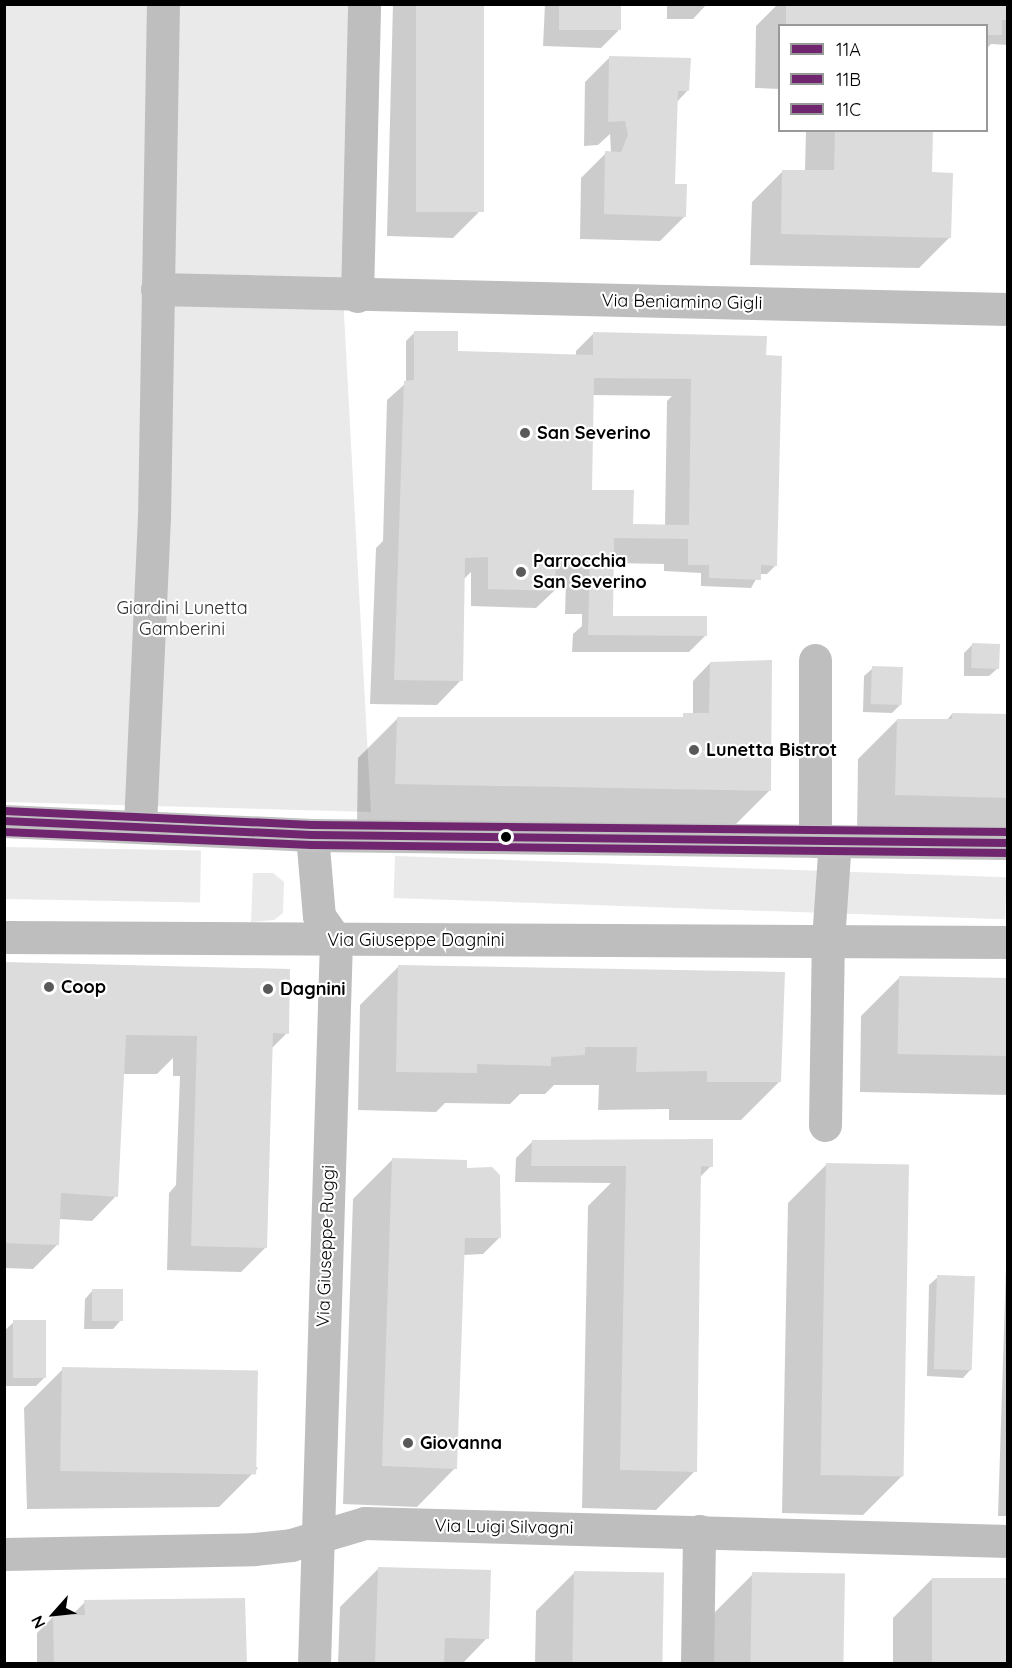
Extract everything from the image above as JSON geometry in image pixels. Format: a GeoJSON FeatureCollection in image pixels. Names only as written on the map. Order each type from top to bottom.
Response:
{"type":"FeatureCollection","features":[{"type":"Feature","properties":{"kind":"street"},"geometry":{"type":"LineString","coordinates":[[140,825],[154,518],[163,4]]}},
{"type":"Feature","properties":{"kind":"street"},"geometry":{"type":"LineString","coordinates":[[357,296],[364,4]]}},
{"type":"Feature","properties":{"kind":"street","name":"Via Beniamino Gigli"},"geometry":{"type":"LineString","coordinates":[[157,289],[357,296],[1008,309]]}},
{"type":"Feature","properties":{"kind":"street"},"geometry":{"type":"LineString","coordinates":[[815,660],[828,940],[825,1125]]}},
{"type":"Feature","properties":{"kind":"street"},"geometry":{"type":"LineString","coordinates":[[4,821],[140,825],[312,835],[1008,843]]}},
{"type":"Feature","properties":{"kind":"street"},"geometry":{"type":"LineString","coordinates":[[312,835],[319,916],[336,940]]}},
{"type":"Feature","properties":{"kind":"street","name":"Via Giuseppe Dagnini"},"geometry":{"type":"LineString","coordinates":[[4,937],[1008,942]]}},
{"type":"Feature","properties":{"kind":"street","name":"Via Giuseppe Ruggi"},"geometry":{"type":"LineString","coordinates":[[314,1664],[336,940]]}},
{"type":"Feature","properties":{"kind":"street","name":"Via Luigi Silvagni"},"geometry":{"type":"LineString","coordinates":[[4,1554],[254,1549],[317,1537],[365,1523],[1008,1541]]}},
{"type":"Feature","properties":{"kind":"street"},"geometry":{"type":"LineString","coordinates":[[697,1664],[699,1531]]}},
{"type":"Feature","properties":{"kind":"green space","name":"Giardini Lunetta Gamberini"},"geometry":{"type":"Polygon","coordinates":[[[5,5],[351,5],[344,314],[371,812],[5,802],[5,5]]]}},
{"type":"Feature","properties":{"kind":"green space"},"geometry":{"type":"Polygon","coordinates":[[[5,847],[201,850],[200,902],[4,899],[5,847]]]}},
{"type":"Feature","properties":{"kind":"green space"},"geometry":{"type":"Polygon","coordinates":[[[395,856],[1007,877],[1005,919],[394,898],[395,856]]]}},
{"type":"Feature","properties":{"kind":"green space"},"geometry":{"type":"Polygon","coordinates":[[[253,873],[273,873],[284,882],[283,913],[274,920],[251,922],[253,873]]]}},
{"type":"Feature","properties":{"kind":"building"},"geometry":{"type":"Polygon","coordinates":[[[416,4],[484,4],[484,212],[416,212],[416,4]]]}},
{"type":"Feature","properties":{"kind":"building"},"geometry":{"type":"Polygon","coordinates":[[[559,4],[621,4],[621,30],[559,30],[559,4]]]}},
{"type":"Feature","properties":{"kind":"building"},"geometry":{"type":"Polygon","coordinates":[[[786,4],[1008,4],[1008,20],[1002,20],[1002,35],[988,35],[988,24],[786,24],[786,4]]]}},
{"type":"Feature","properties":{"kind":"building"},"geometry":{"type":"Polygon","coordinates":[[[609,56],[691,58],[689,91],[678,91],[675,184],[687,184],[686,217],[604,214],[605,151],[621,152],[628,135],[625,121],[608,122],[609,56]]]}},
{"type":"Feature","properties":{"kind":"building"},"geometry":{"type":"Polygon","coordinates":[[[835,132],[933,132],[932,172],[953,173],[951,238],[781,234],[782,170],[834,170],[835,132]]]}},
{"type":"Feature","properties":{"kind":"building"},"geometry":{"type":"Polygon","coordinates":[[[414,331],[458,331],[458,351],[593,355],[593,332],[767,336],[766,355],[782,356],[777,566],[761,565],[761,580],[709,578],[709,565],[688,565],[688,539],[614,538],[613,616],[707,616],[707,636],[588,635],[590,558],[556,559],[555,591],[488,589],[488,557],[465,558],[463,681],[394,680],[404,381],[414,380],[414,331]],[[594,378],[592,490],[634,490],[633,524],[689,525],[691,379],[594,378]]]}},
{"type":"Feature","properties":{"kind":"building"},"geometry":{"type":"Polygon","coordinates":[[[972,643],[1000,644],[999,669],[971,668],[972,643]]]}},
{"type":"Feature","properties":{"kind":"building"},"geometry":{"type":"Polygon","coordinates":[[[772,660],[771,791],[395,784],[397,717],[683,717],[683,713],[709,713],[710,662],[772,660]]]}},
{"type":"Feature","properties":{"kind":"building"},"geometry":{"type":"Polygon","coordinates":[[[872,666],[903,667],[902,705],[871,704],[872,666]]]}},
{"type":"Feature","properties":{"kind":"building"},"geometry":{"type":"Polygon","coordinates":[[[952,713],[1008,714],[1008,798],[895,795],[897,719],[952,719],[952,713]]]}},
{"type":"Feature","properties":{"kind":"building"},"geometry":{"type":"Polygon","coordinates":[[[4,962],[290,969],[289,1034],[273,1033],[267,1248],[191,1246],[197,1036],[126,1035],[118,1197],[61,1193],[59,1245],[4,1243],[4,962]]]}},
{"type":"Feature","properties":{"kind":"building"},"geometry":{"type":"Polygon","coordinates":[[[398,965],[785,972],[781,1082],[707,1082],[707,1071],[636,1072],[637,1047],[585,1047],[585,1055],[551,1057],[551,1066],[477,1064],[477,1073],[396,1072],[398,965]]]}},
{"type":"Feature","properties":{"kind":"building"},"geometry":{"type":"Polygon","coordinates":[[[899,976],[1008,978],[1007,1056],[898,1054],[899,976]]]}},
{"type":"Feature","properties":{"kind":"building"},"geometry":{"type":"Polygon","coordinates":[[[713,1139],[713,1167],[701,1166],[697,1472],[620,1470],[626,1166],[531,1166],[532,1140],[713,1139]]]}},
{"type":"Feature","properties":{"kind":"building"},"geometry":{"type":"Polygon","coordinates":[[[392,1158],[467,1160],[467,1168],[492,1167],[500,1175],[501,1238],[465,1238],[457,1469],[382,1466],[392,1158]]]}},
{"type":"Feature","properties":{"kind":"building"},"geometry":{"type":"Polygon","coordinates":[[[826,1163],[909,1164],[904,1476],[821,1475],[826,1163]]]}},
{"type":"Feature","properties":{"kind":"building"},"geometry":{"type":"Polygon","coordinates":[[[937,1275],[975,1276],[972,1370],[934,1369],[937,1275]]]}},
{"type":"Feature","properties":{"kind":"building"},"geometry":{"type":"Polygon","coordinates":[[[92,1289],[123,1289],[123,1321],[92,1321],[92,1289]]]}},
{"type":"Feature","properties":{"kind":"building"},"geometry":{"type":"Polygon","coordinates":[[[13,1320],[46,1320],[46,1378],[13,1378],[13,1320]]]}},
{"type":"Feature","properties":{"kind":"building"},"geometry":{"type":"Polygon","coordinates":[[[62,1367],[258,1370],[256,1474],[60,1471],[62,1367]]]}},
{"type":"Feature","properties":{"kind":"building"},"geometry":{"type":"Polygon","coordinates":[[[378,1567],[491,1570],[489,1639],[445,1638],[444,1664],[375,1664],[378,1567]]]}},
{"type":"Feature","properties":{"kind":"building"},"geometry":{"type":"Polygon","coordinates":[[[574,1571],[664,1573],[662,1664],[572,1664],[574,1571]]]}},
{"type":"Feature","properties":{"kind":"building"},"geometry":{"type":"Polygon","coordinates":[[[752,1572],[845,1574],[843,1664],[750,1664],[752,1572]]]}},
{"type":"Feature","properties":{"kind":"building"},"geometry":{"type":"Polygon","coordinates":[[[932,1578],[1008,1578],[1008,1664],[932,1664],[932,1578]]]}},
{"type":"Feature","properties":{"kind":"building"},"geometry":{"type":"Polygon","coordinates":[[[245,1598],[247,1664],[54,1664],[53,1615],[85,1615],[84,1600],[245,1598]]]}},
{"type":"Feature","properties":{"kind":"transit line","name":"11C"},"geometry":{"type":"LineString","coordinates":[[4,811],[312,825],[1008,832]]}},
{"type":"Feature","properties":{"kind":"transit line","name":"11A"},"geometry":{"type":"LineString","coordinates":[[4,821],[312,835],[1008,843]]}},
{"type":"Feature","properties":{"kind":"transit line","name":"11B"},"geometry":{"type":"LineString","coordinates":[[4,832],[312,845],[1008,853]]}},
{"type":"Feature","properties":{"kind":"place","name":"San Severino"},"geometry":{"type":"Point","coordinates":[525,433]}},
{"type":"Feature","properties":{"kind":"place","name":"Parrocchia San Severino"},"geometry":{"type":"Point","coordinates":[521,572]}},
{"type":"Feature","properties":{"kind":"place","name":"Lunetta Bistrot"},"geometry":{"type":"Point","coordinates":[694,750]}},
{"type":"Feature","properties":{"kind":"place","name":"Coop"},"geometry":{"type":"Point","coordinates":[49,987]}},
{"type":"Feature","properties":{"kind":"place","name":"Dagnini"},"geometry":{"type":"Point","coordinates":[268,989]}},
{"type":"Feature","properties":{"kind":"place","name":"Giovanna"},"geometry":{"type":"Point","coordinates":[408,1443]}}]}
